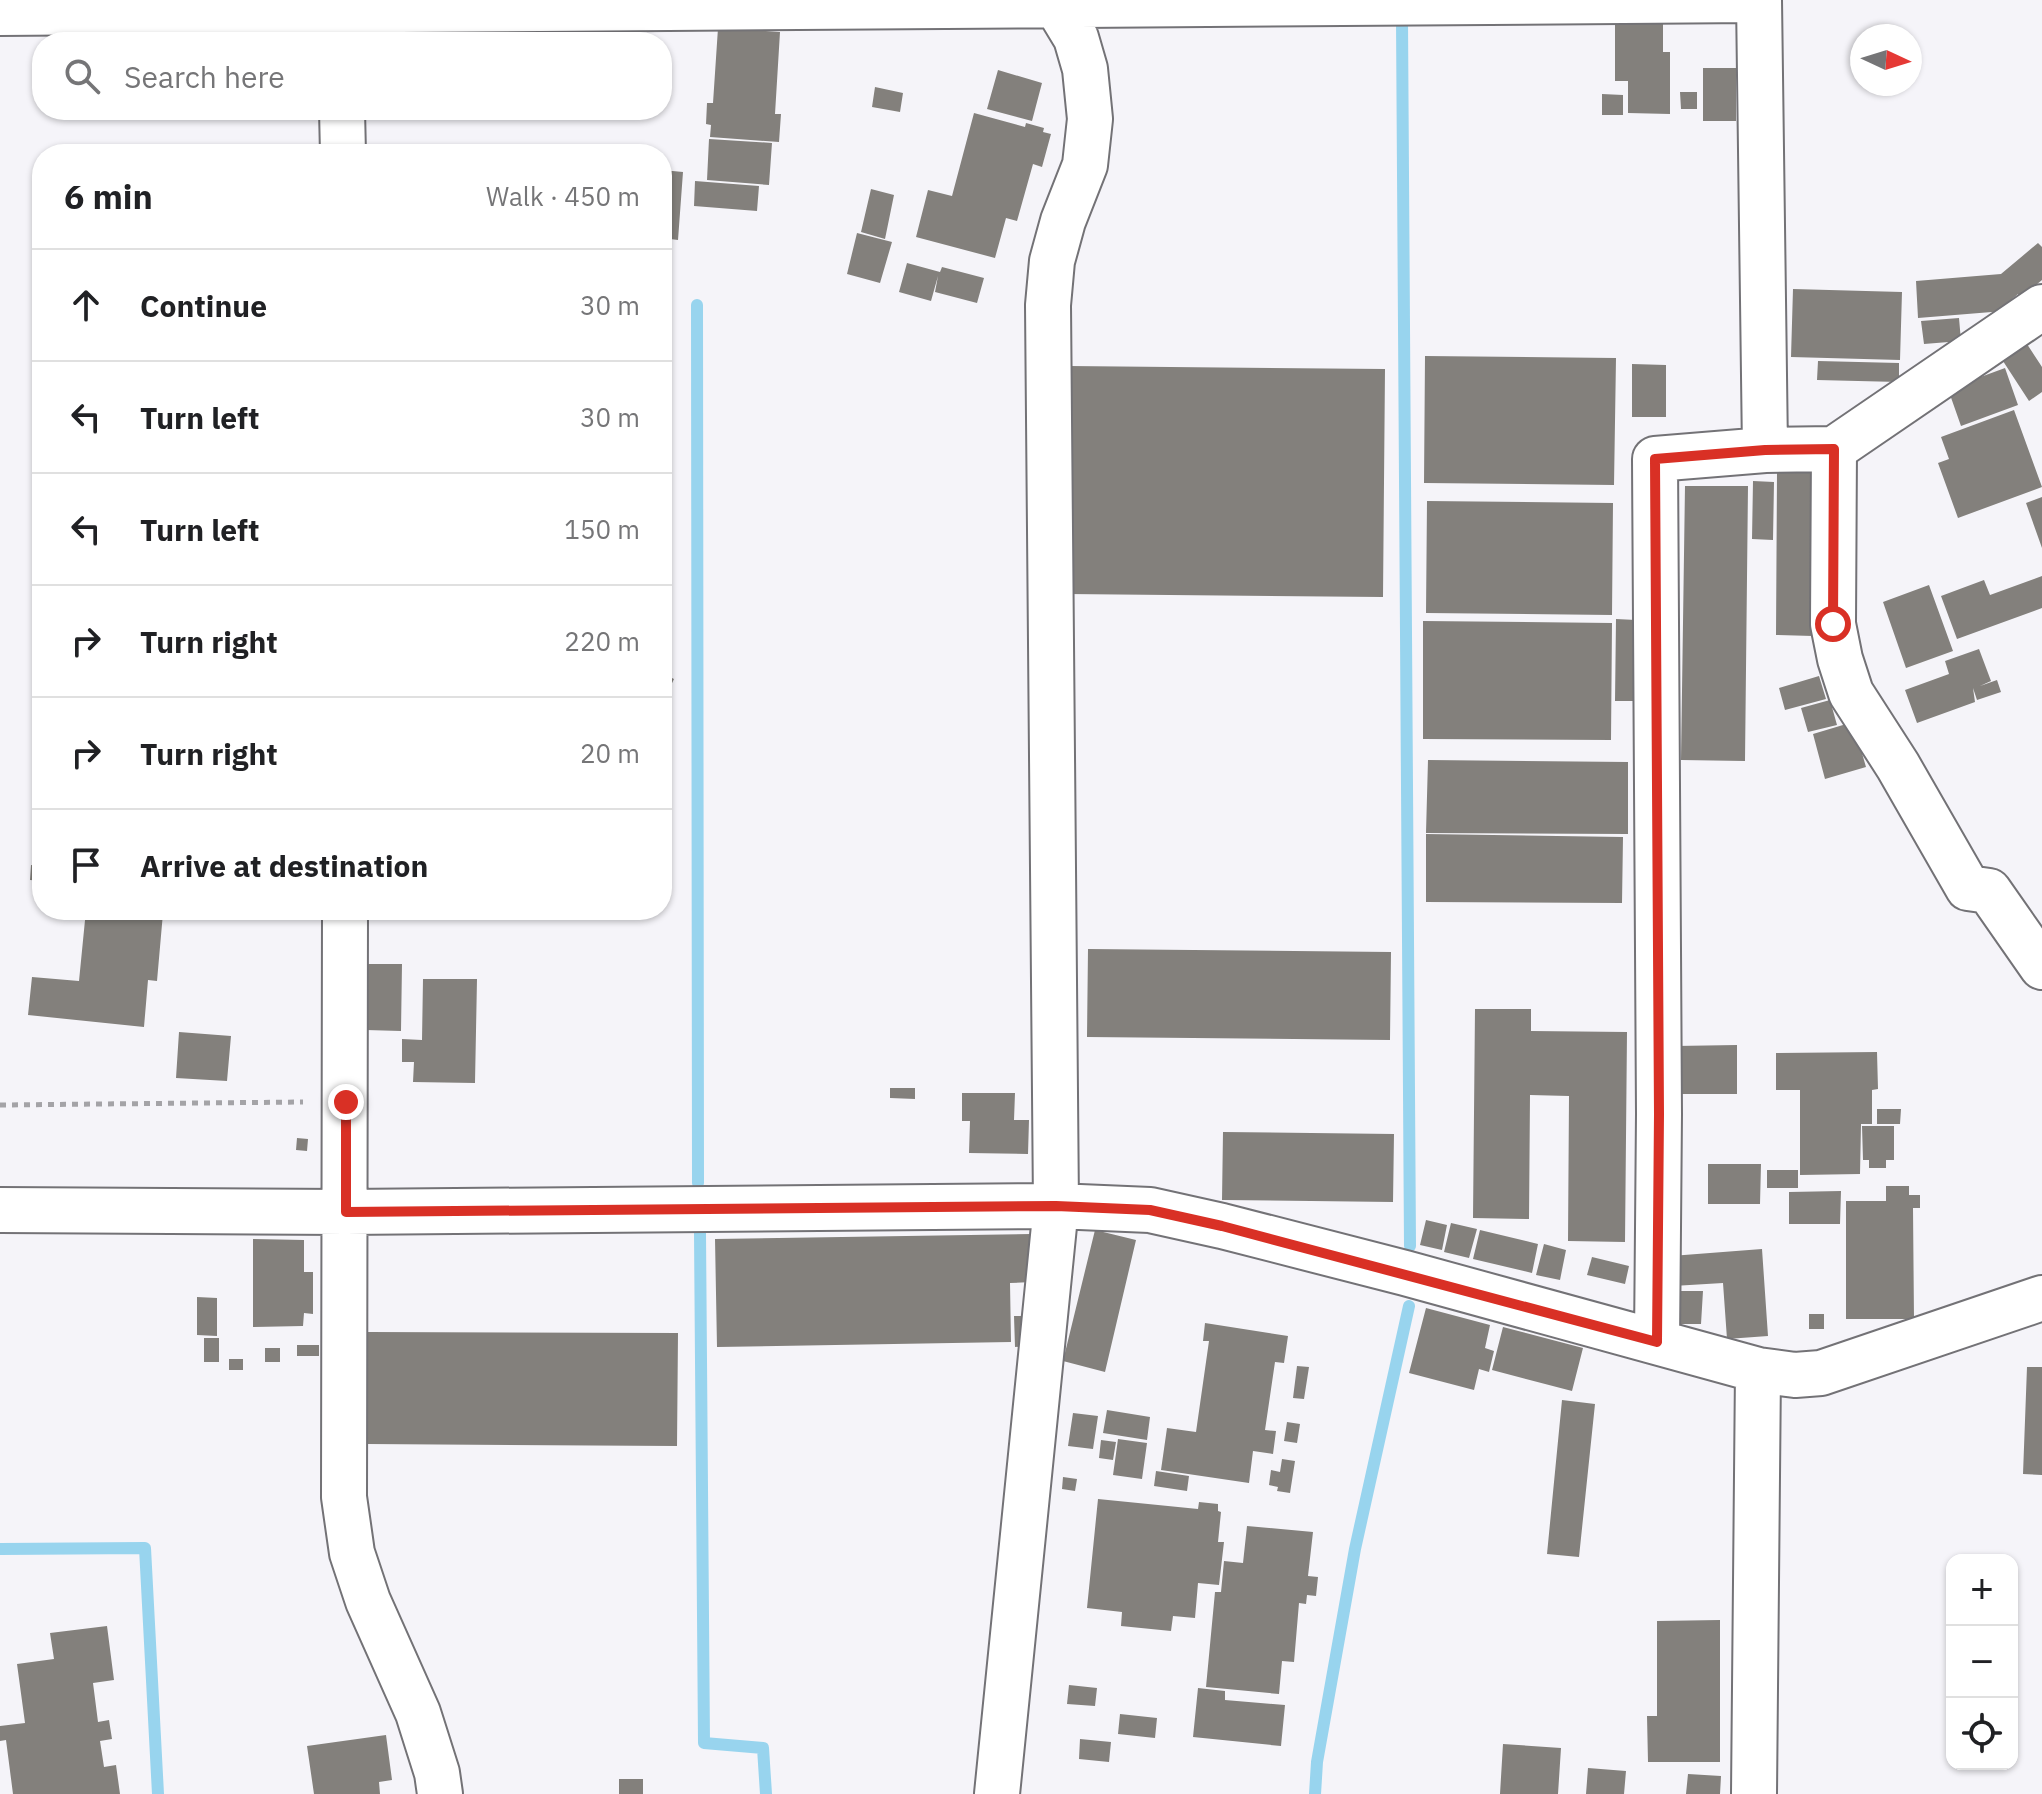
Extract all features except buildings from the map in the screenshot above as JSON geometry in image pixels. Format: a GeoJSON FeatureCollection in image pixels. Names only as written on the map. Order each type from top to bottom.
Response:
{"type":"FeatureCollection","features":[{"type":"Feature","properties":{"kind":"street"},"geometry":{"type":"LineString","coordinates":[[0,13],[338,15],[1046,3],[1756,0],[1765,450]]}},
{"type":"Feature","properties":{"kind":"street"},"geometry":{"type":"LineString","coordinates":[[997,1794],[1056,1206],[1048,305],[1052,261],[1063,221],[1085,165],[1090,119],[1085,69],[1076,38],[1046,3]]}},
{"type":"Feature","properties":{"kind":"street"},"geometry":{"type":"LineString","coordinates":[[342,120],[343,144]]}},
{"type":"Feature","properties":{"kind":"street"},"geometry":{"type":"LineString","coordinates":[[1657,1342],[1659,1114],[1655,459],[1765,450],[1834,449],[2042,307]]}},
{"type":"Feature","properties":{"kind":"street"},"geometry":{"type":"LineString","coordinates":[[1834,449],[1833,624],[1851,693],[1898,766],[1968,888],[1989,891],[2042,967]]}},
{"type":"Feature","properties":{"kind":"street"},"geometry":{"type":"LineString","coordinates":[[345,920],[344,1497],[352,1553],[368,1601],[418,1713],[437,1773],[440,1794]]}},
{"type":"Feature","properties":{"kind":"street"},"geometry":{"type":"LineString","coordinates":[[0,1210],[346,1212],[1056,1206],[1150,1210],[1222,1226],[1758,1370],[1795,1375],[1821,1373],[2042,1298]]}},
{"type":"Feature","properties":{"kind":"street"},"geometry":{"type":"LineString","coordinates":[[1754,1794],[1758,1370]]}},
{"type":"Feature","properties":{"kind":"path"},"geometry":{"type":"LineString","coordinates":[[0,1105],[346,1102]]}},
{"type":"Feature","properties":{"kind":"waterway"},"geometry":{"type":"LineString","coordinates":[[1402,20],[1410,1246]]}},
{"type":"Feature","properties":{"kind":"waterway"},"geometry":{"type":"LineString","coordinates":[[697,305],[698,1183]]}},
{"type":"Feature","properties":{"kind":"waterway"},"geometry":{"type":"LineString","coordinates":[[700,1233],[704,1743],[763,1748],[766,1794]]}},
{"type":"Feature","properties":{"kind":"waterway"},"geometry":{"type":"LineString","coordinates":[[1315,1794],[1317,1762],[1355,1549],[1409,1306]]}},
{"type":"Feature","properties":{"kind":"waterway"},"geometry":{"type":"LineString","coordinates":[[0,1549],[145,1548],[158,1794]]}},
{"type":"Feature","properties":{"kind":"route"},"geometry":{"type":"LineString","coordinates":[[346,1102],[346,1212],[1056,1206],[1150,1210],[1405,1273],[1657,1342],[1659,1114],[1655,459],[1765,450],[1834,449],[1833,624]]}}]}
